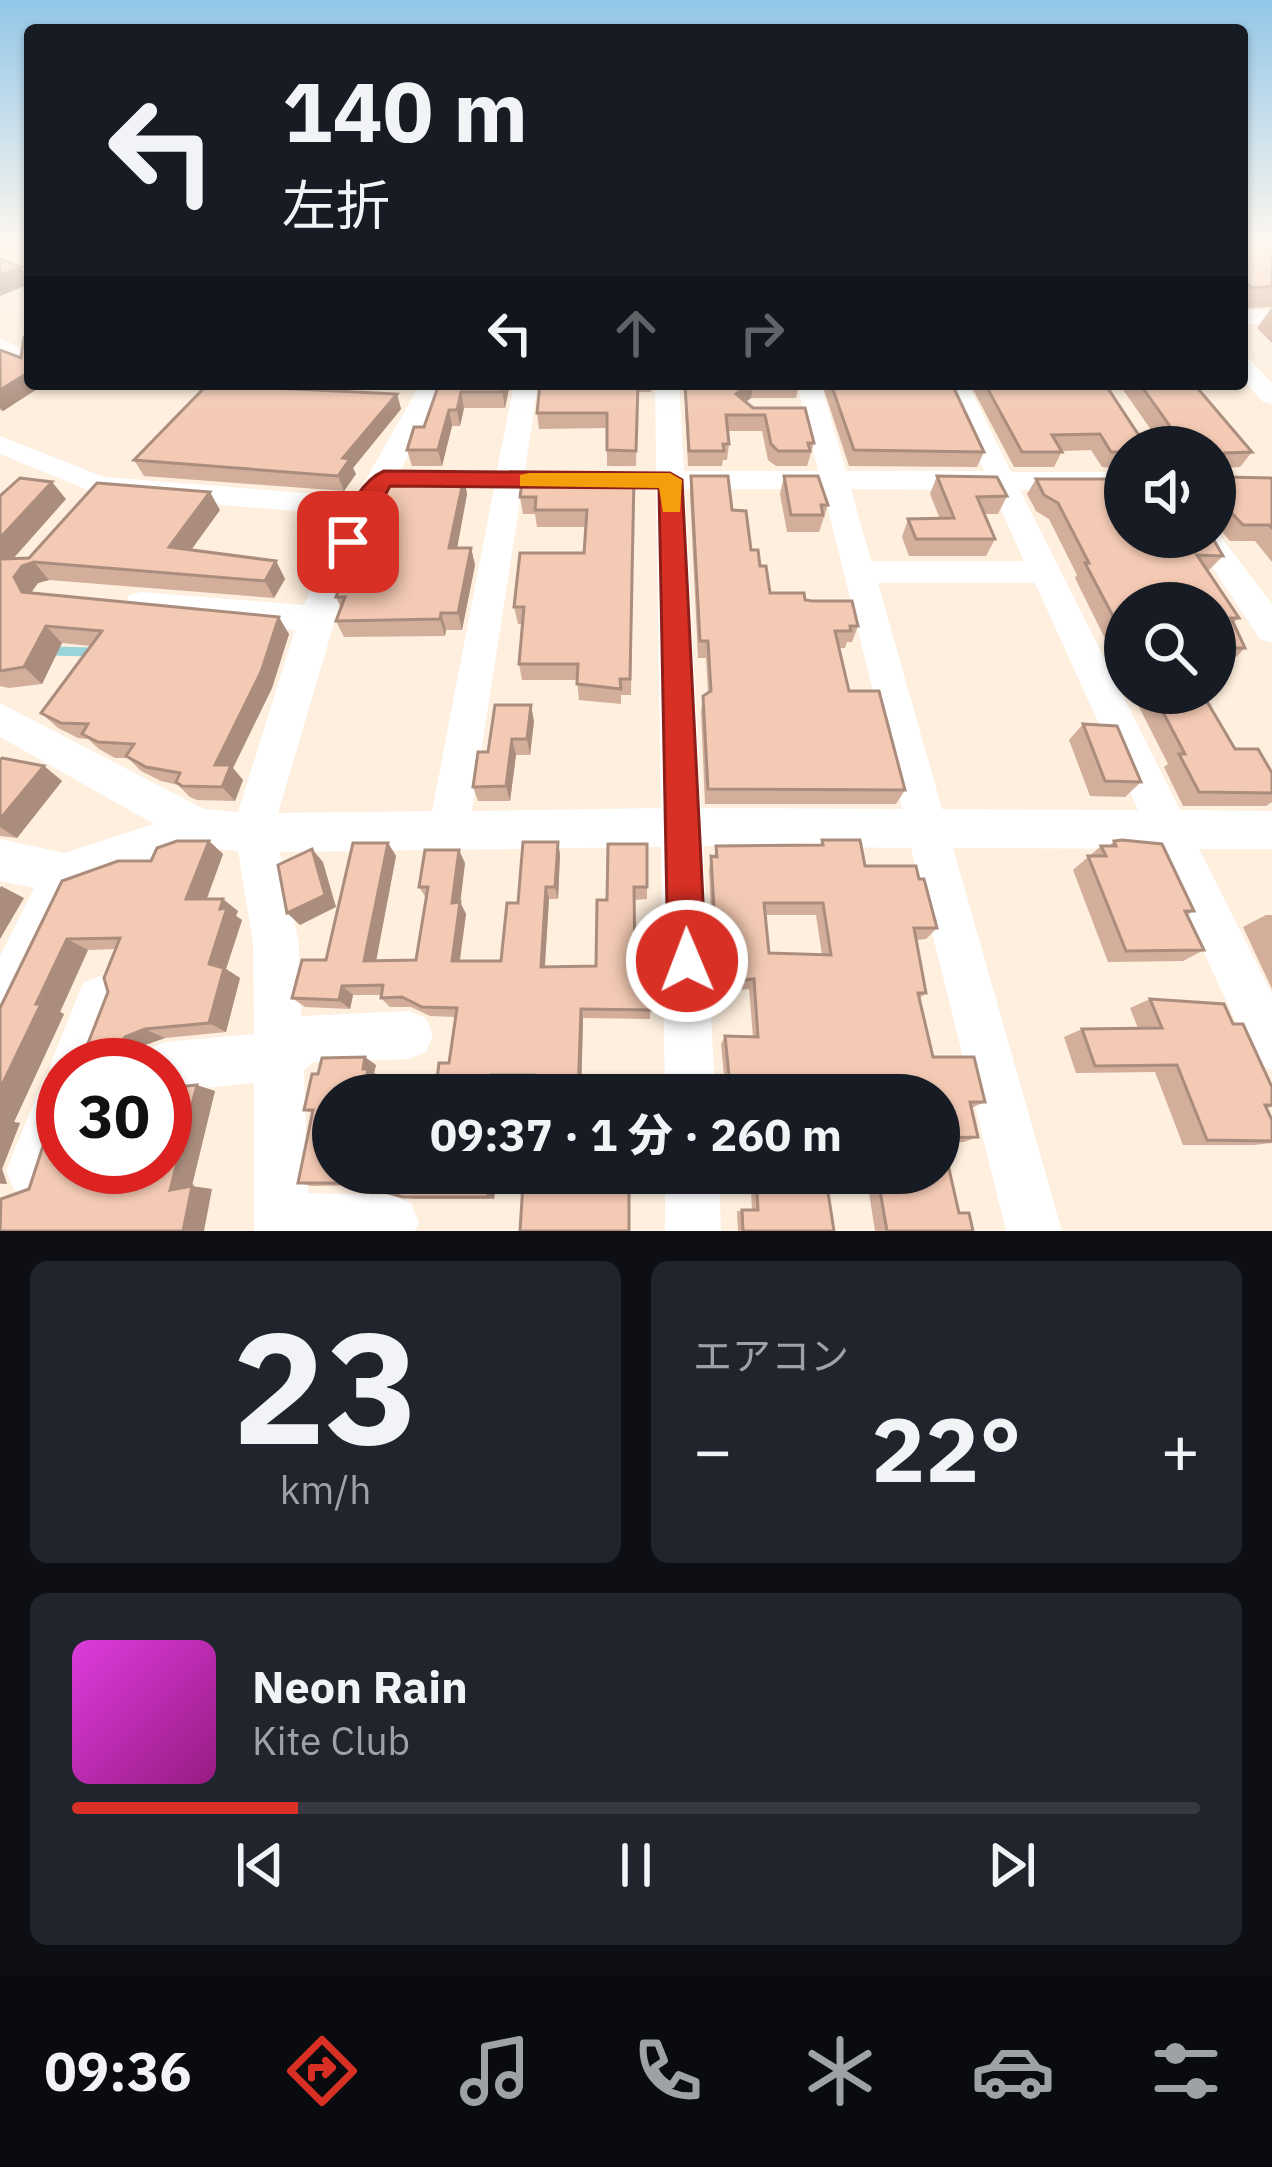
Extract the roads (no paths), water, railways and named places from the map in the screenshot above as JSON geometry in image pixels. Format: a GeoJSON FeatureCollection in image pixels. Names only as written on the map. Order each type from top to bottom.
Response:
{"type":"FeatureCollection","features":[{"type":"Feature","properties":{"kind":"street"},"geometry":{"type":"LineString","coordinates":[[1248,371],[1272,397]]}},
{"type":"Feature","properties":{"kind":"street"},"geometry":{"type":"LineString","coordinates":[[449,829],[525,390]]}},
{"type":"Feature","properties":{"kind":"street"},"geometry":{"type":"LineString","coordinates":[[667,390],[690,1074]]}},
{"type":"Feature","properties":{"kind":"street"},"geometry":{"type":"LineString","coordinates":[[959,390],[1272,1046]]}},
{"type":"Feature","properties":{"kind":"street"},"geometry":{"type":"LineString","coordinates":[[390,396],[429,391]]}},
{"type":"Feature","properties":{"kind":"street"},"geometry":{"type":"LineString","coordinates":[[391,1223],[283,1226],[276,943],[255,833],[260,803],[318,619],[373,493],[429,391]]}},
{"type":"Feature","properties":{"kind":"street"},"geometry":{"type":"LineString","coordinates":[[806,402],[835,482],[1034,1231]]}},
{"type":"Feature","properties":{"kind":"street"},"geometry":{"type":"LineString","coordinates":[[0,443],[100,486],[373,493],[509,481],[1104,481]]}},
{"type":"Feature","properties":{"kind":"street"},"geometry":{"type":"LineString","coordinates":[[72,517],[100,486]]}},
{"type":"Feature","properties":{"kind":"street"},"geometry":{"type":"LineString","coordinates":[[1222,558],[1272,630]]}},
{"type":"Feature","properties":{"kind":"street"},"geometry":{"type":"LineString","coordinates":[[859,572],[1045,572]]}},
{"type":"Feature","properties":{"kind":"street"},"geometry":{"type":"LineString","coordinates":[[103,601],[318,619]]}},
{"type":"Feature","properties":{"kind":"street"},"geometry":{"type":"LineString","coordinates":[[0,719],[200,828],[255,833],[684,827],[1272,830]]}},
{"type":"Feature","properties":{"kind":"street"},"geometry":{"type":"LineString","coordinates":[[0,860],[64,874],[200,828]]}},
{"type":"Feature","properties":{"kind":"street"},"geometry":{"type":"LineString","coordinates":[[0,1006],[64,874]]}},
{"type":"Feature","properties":{"kind":"street"},"geometry":{"type":"LineString","coordinates":[[85,1038],[100,1000]]}},
{"type":"Feature","properties":{"kind":"street"},"geometry":{"type":"LineString","coordinates":[[192,1064],[280,1056],[307,1038],[409,1035]]}},
{"type":"Feature","properties":{"kind":"street"},"geometry":{"type":"LineString","coordinates":[[33,1171],[36,1163]]}},
{"type":"Feature","properties":{"kind":"street"},"geometry":{"type":"LineString","coordinates":[[692,1194],[693,1231]]}},
{"type":"Feature","properties":{"kind":"waterway"},"geometry":{"type":"LineString","coordinates":[[49,651],[94,652]]}}]}
